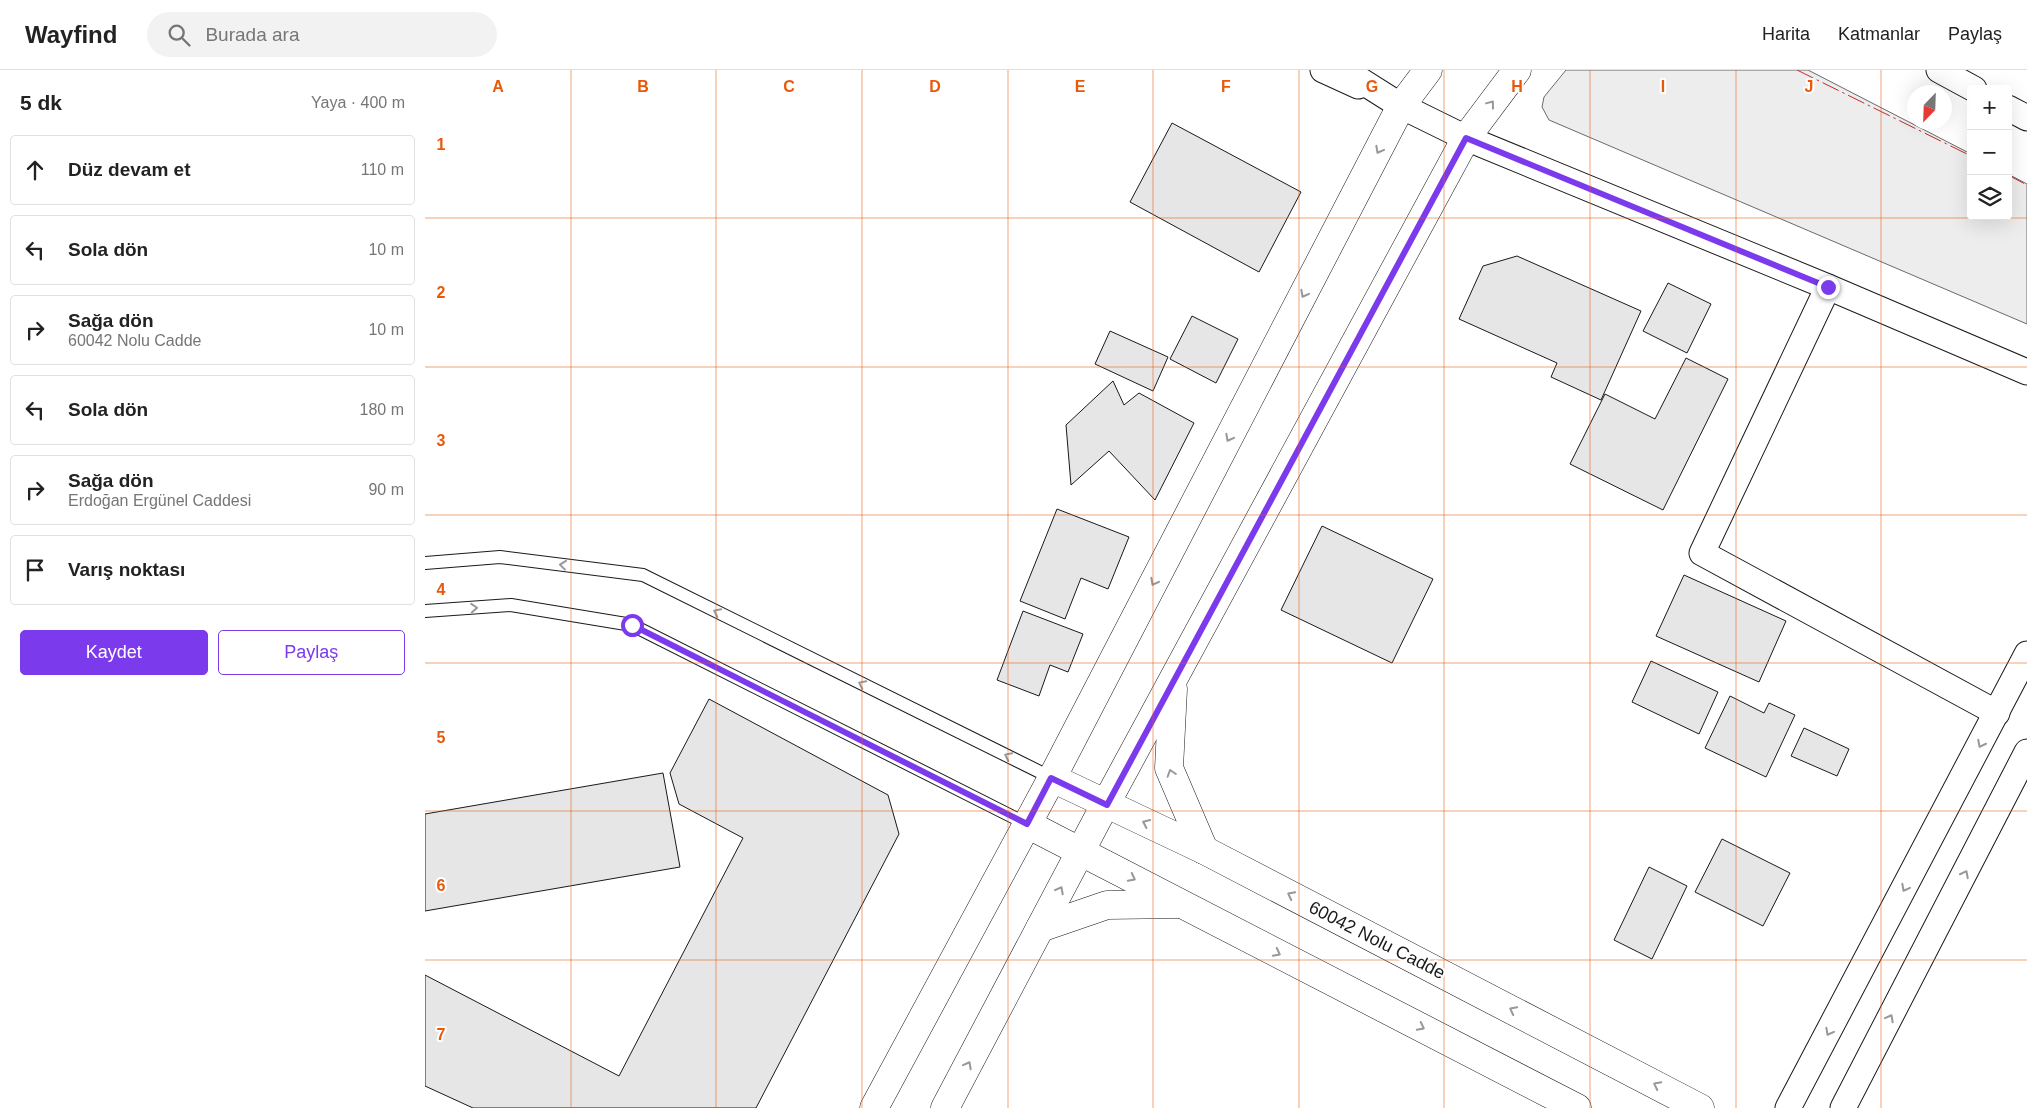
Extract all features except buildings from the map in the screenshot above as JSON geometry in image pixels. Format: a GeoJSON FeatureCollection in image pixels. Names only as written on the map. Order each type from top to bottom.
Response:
{"type":"FeatureCollection","features":[{"type":"Feature","properties":{"kind":"main road"},"geometry":{"type":"LineString","coordinates":[[873,1108],[1027,824],[1401,106],[1428,70]]}},
{"type":"Feature","properties":{"kind":"main road"},"geometry":{"type":"LineString","coordinates":[[945,1108],[1173,680],[1466,138],[1517,70]]}},
{"type":"Feature","properties":{"kind":"main road"},"geometry":{"type":"LineString","coordinates":[[1173,680],[1169,768],[1204,850]]}},
{"type":"Feature","properties":{"kind":"main road","name":"60042 Nolu Cadde"},"geometry":{"type":"LineString","coordinates":[[1051,778],[1204,850],[1700,1108]]}},
{"type":"Feature","properties":{"kind":"main road"},"geometry":{"type":"LineString","coordinates":[[1027,824],[1577,1108]]}},
{"type":"Feature","properties":{"kind":"main road"},"geometry":{"type":"LineString","coordinates":[[1041,928],[1107,905],[1183,904]]}},
{"type":"Feature","properties":{"kind":"street"},"geometry":{"type":"LineString","coordinates":[[1323,70],[1466,138],[1828,287],[2027,372]]}},
{"type":"Feature","properties":{"kind":"street"},"geometry":{"type":"LineString","coordinates":[[1344,70],[1401,106]]}},
{"type":"Feature","properties":{"kind":"street"},"geometry":{"type":"LineString","coordinates":[[1939,70],[1967,85]]}},
{"type":"Feature","properties":{"kind":"street"},"geometry":{"type":"LineString","coordinates":[[2012,110],[2027,118]]}},
{"type":"Feature","properties":{"kind":"street"},"geometry":{"type":"LineString","coordinates":[[1828,287],[1702,552],[1997,713]]}},
{"type":"Feature","properties":{"kind":"street"},"geometry":{"type":"LineString","coordinates":[[1788,1108],[2027,654]]}},
{"type":"Feature","properties":{"kind":"street"},"geometry":{"type":"LineString","coordinates":[[1846,1104],[2027,752]]}},
{"type":"Feature","properties":{"kind":"lane"},"geometry":{"type":"LineString","coordinates":[[425,563],[500,557],[643,575],[1051,778]]}},
{"type":"Feature","properties":{"kind":"lane"},"geometry":{"type":"LineString","coordinates":[[425,611],[511,605],[632,625],[1027,824]]}},
{"type":"Feature","properties":{"kind":"shaded area"},"geometry":{"type":"Polygon","coordinates":[[[1566,70],[1808,70],[1907,121],[1907,130],[1924,130],[1967,152],[1967,220],[2012,220],[2012,176],[2027,184],[2027,324],[1549,120],[1542,107],[1544,97],[1566,70]]]}},
{"type":"Feature","properties":{"kind":"power"},"geometry":{"type":"LineString","coordinates":[[1797,70],[1967,154]]}},
{"type":"Feature","properties":{"kind":"power"},"geometry":{"type":"LineString","coordinates":[[2012,177],[2027,185]]}},
{"type":"Feature","properties":{"kind":"route"},"geometry":{"type":"LineString","coordinates":[[632,625],[1027,824],[1051,778],[1107,805],[1466,138],[1828,287]]}}]}
